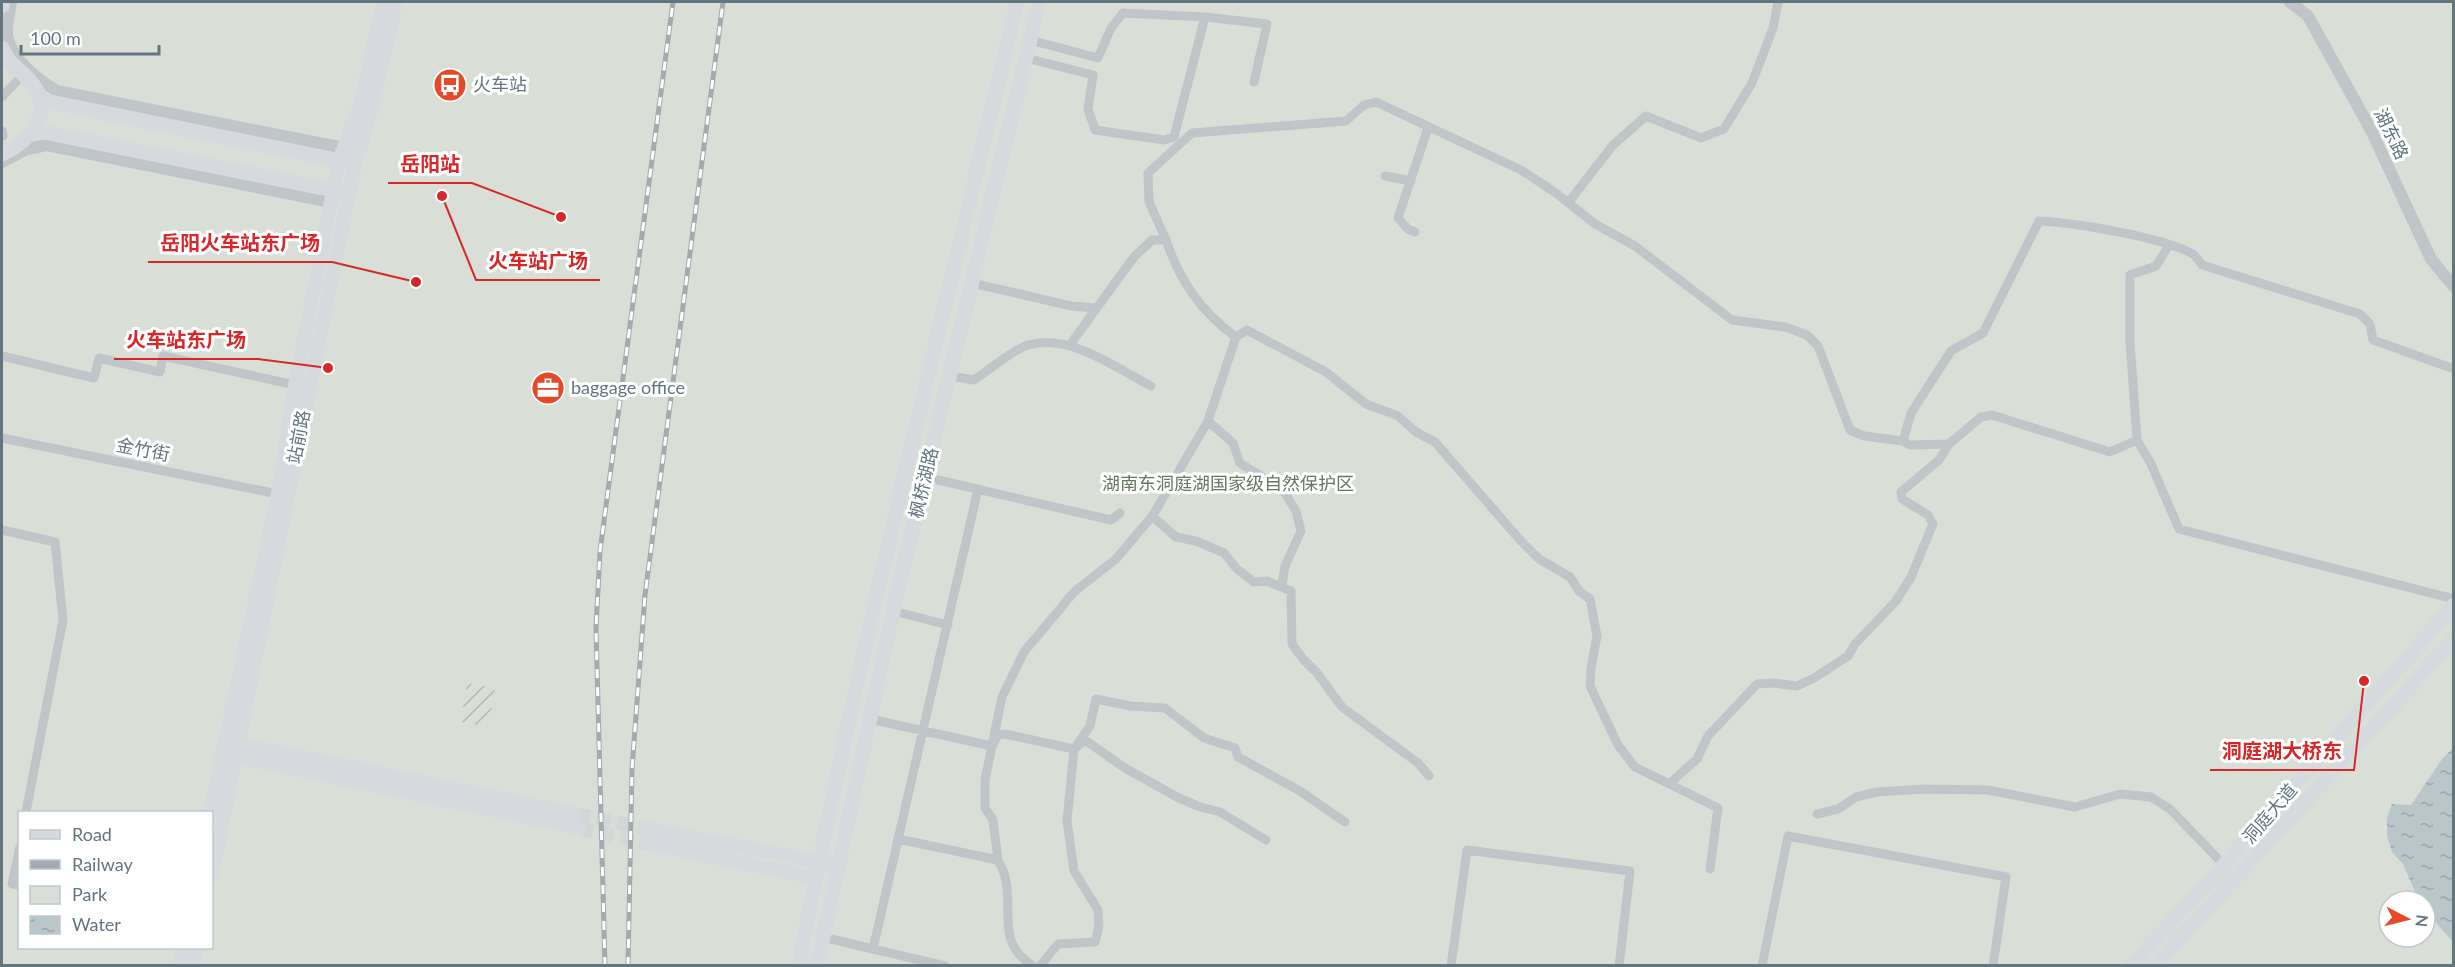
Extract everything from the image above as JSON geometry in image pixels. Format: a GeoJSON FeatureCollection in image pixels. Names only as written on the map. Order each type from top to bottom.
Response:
{"type":"FeatureCollection","features":[{"type":"Feature","properties":{"kind":"main road","name":"站前路"},"geometry":{"type":"LineString","coordinates":[[211,811],[230,749],[338,195],[341,154],[361,101],[383,2]]}},
{"type":"Feature","properties":{"kind":"main road","name":"站前路"},"geometry":{"type":"LineString","coordinates":[[213,867],[230,749],[278,494],[295,385],[338,195],[355,164],[373,104],[396,2]]}},
{"type":"Feature","properties":{"kind":"main road","name":"枫桥湖路"},"geometry":{"type":"LineString","coordinates":[[799,966],[872,618],[1017,2]]}},
{"type":"Feature","properties":{"kind":"main road","name":"枫桥湖路"},"geometry":{"type":"LineString","coordinates":[[817,966],[893,611],[1039,2]]}},
{"type":"Feature","properties":{"kind":"main road"},"geometry":{"type":"LineString","coordinates":[[2,154],[23,142],[34,130],[41,116],[41,100],[31,81],[3,56]]}},
{"type":"Feature","properties":{"kind":"main road"},"geometry":{"type":"LineString","coordinates":[[41,100],[341,154],[355,164]]}},
{"type":"Feature","properties":{"kind":"main road"},"geometry":{"type":"LineString","coordinates":[[34,130],[338,195]]}},
{"type":"Feature","properties":{"kind":"main road","name":"洞庭大道"},"geometry":{"type":"LineString","coordinates":[[2131,966],[2224,865],[2454,605]]}},
{"type":"Feature","properties":{"kind":"main road","name":"洞庭大道"},"geometry":{"type":"LineString","coordinates":[[2154,966],[2454,639]]}},
{"type":"Feature","properties":{"kind":"main road"},"geometry":{"type":"LineString","coordinates":[[230,749],[578,821]]}},
{"type":"Feature","properties":{"kind":"main road"},"geometry":{"type":"LineString","coordinates":[[644,828],[837,865]]}},
{"type":"Feature","properties":{"kind":"main road"},"geometry":{"type":"LineString","coordinates":[[646,843],[816,878]]}},
{"type":"Feature","properties":{"kind":"main road"},"geometry":{"type":"LineString","coordinates":[[180,966],[183,949]]}},
{"type":"Feature","properties":{"kind":"main road"},"geometry":{"type":"LineString","coordinates":[[193,966],[197,949]]}},
{"type":"Feature","properties":{"kind":"street"},"geometry":{"type":"LineString","coordinates":[[11,2],[7,26],[10,44],[16,54],[43,83],[57,91],[341,154]]}},
{"type":"Feature","properties":{"kind":"street"},"geometry":{"type":"LineString","coordinates":[[1568,202],[1613,145],[1646,116],[1701,138],[1724,129],[1752,83],[1773,28],[1778,2]]}},
{"type":"Feature","properties":{"kind":"street","name":"湖东路"},"geometry":{"type":"LineString","coordinates":[[2290,2],[2308,16],[2370,130],[2431,259],[2454,287]]}},
{"type":"Feature","properties":{"kind":"street"},"geometry":{"type":"LineString","coordinates":[[1205,17],[1174,137],[1164,140],[1095,130],[1088,109],[1093,75],[1111,28],[1123,13],[1205,17],[1267,24],[1254,82]]}},
{"type":"Feature","properties":{"kind":"street"},"geometry":{"type":"LineString","coordinates":[[1030,40],[1098,58],[1099,55]]}},
{"type":"Feature","properties":{"kind":"street"},"geometry":{"type":"LineString","coordinates":[[1026,58],[1093,75]]}},
{"type":"Feature","properties":{"kind":"street"},"geometry":{"type":"LineString","coordinates":[[2,97],[17,81]]}},
{"type":"Feature","properties":{"kind":"street"},"geometry":{"type":"LineString","coordinates":[[1236,337],[1196,302],[1149,202],[1148,173],[1192,133],[1346,121],[1364,105],[1376,102],[1521,170],[1568,202],[1595,224],[1635,246],[1732,320],[1785,327],[1807,335],[1818,346],[1850,430],[1864,436],[1903,441],[1910,446],[1949,444]]}},
{"type":"Feature","properties":{"kind":"street"},"geometry":{"type":"LineString","coordinates":[[1415,232],[1408,230],[1398,218],[1428,128]]}},
{"type":"Feature","properties":{"kind":"street"},"geometry":{"type":"LineString","coordinates":[[2,162],[27,149],[47,146],[338,195]]}},
{"type":"Feature","properties":{"kind":"street"},"geometry":{"type":"LineString","coordinates":[[1385,176],[1411,181]]}},
{"type":"Feature","properties":{"kind":"street"},"geometry":{"type":"LineString","coordinates":[[1903,441],[1911,413],[1951,351],[1983,333],[2039,221],[2060,222],[2169,245],[2196,255],[2202,265],[2360,314],[2370,324],[2373,340],[2454,369]]}},
{"type":"Feature","properties":{"kind":"street"},"geometry":{"type":"LineString","coordinates":[[1069,346],[1134,257],[1152,240],[1166,240]]}},
{"type":"Feature","properties":{"kind":"street"},"geometry":{"type":"LineString","coordinates":[[2169,245],[2156,266],[2130,275],[2130,341],[2137,440],[2151,464],[2179,529],[2454,599]]}},
{"type":"Feature","properties":{"kind":"street"},"geometry":{"type":"LineString","coordinates":[[972,283],[1071,306],[1095,308]]}},
{"type":"Feature","properties":{"kind":"street"},"geometry":{"type":"LineString","coordinates":[[1034,966],[1025,961],[1014,946],[1006,926],[1006,878],[998,860],[993,820],[985,808],[986,780],[1002,697],[1024,652],[1074,592],[1116,559],[1152,516],[1208,420],[1236,337],[1247,330],[1326,372],[1366,404],[1398,416],[1416,432],[1435,442],[1520,540],[1539,559],[1570,577],[1579,591],[1590,599],[1598,636],[1591,668],[1590,686],[1598,706],[1618,745],[1635,767],[1718,808],[1710,869]]}},
{"type":"Feature","properties":{"kind":"street"},"geometry":{"type":"LineString","coordinates":[[950,376],[974,380],[1027,345],[1057,343],[1069,346],[1151,386]]}},
{"type":"Feature","properties":{"kind":"street"},"geometry":{"type":"LineString","coordinates":[[2,356],[94,378],[99,358],[160,372],[163,356],[295,385]]}},
{"type":"Feature","properties":{"kind":"street"},"geometry":{"type":"LineString","coordinates":[[1670,784],[1697,759],[1708,736],[1757,684],[1773,682],[1797,686],[1814,678],[1848,656],[1855,644],[1896,601],[1911,578],[1933,524],[1928,514],[1902,499],[1900,492],[1939,460],[1949,444],[1981,417],[1992,415],[2110,452],[2137,440]]}},
{"type":"Feature","properties":{"kind":"street"},"geometry":{"type":"LineString","coordinates":[[1208,420],[1233,443],[1240,463],[1283,490],[1296,511],[1301,531],[1285,566],[1282,585]]}},
{"type":"Feature","properties":{"kind":"street","name":"金竹街"},"geometry":{"type":"LineString","coordinates":[[2,438],[278,494]]}},
{"type":"Feature","properties":{"kind":"street"},"geometry":{"type":"LineString","coordinates":[[925,477],[1111,520],[1120,513]]}},
{"type":"Feature","properties":{"kind":"street"},"geometry":{"type":"LineString","coordinates":[[873,949],[978,489]]}},
{"type":"Feature","properties":{"kind":"street"},"geometry":{"type":"LineString","coordinates":[[1152,516],[1176,537],[1196,541],[1224,553],[1237,569],[1254,582],[1267,581],[1282,585],[1291,591],[1292,644],[1303,659],[1317,673],[1342,707],[1418,763],[1429,776]]}},
{"type":"Feature","properties":{"kind":"street"},"geometry":{"type":"LineString","coordinates":[[2,530],[55,542],[63,620],[26,811]]}},
{"type":"Feature","properties":{"kind":"street"},"geometry":{"type":"LineString","coordinates":[[893,611],[948,624]]}},
{"type":"Feature","properties":{"kind":"street"},"geometry":{"type":"LineString","coordinates":[[1040,966],[1058,944],[1095,942],[1099,927],[1098,910],[1074,871],[1067,821],[1074,749],[1090,726],[1096,699],[1130,706],[1165,708],[1204,738],[1235,748],[1238,757],[1300,791],[1345,822]]}},
{"type":"Feature","properties":{"kind":"street"},"geometry":{"type":"LineString","coordinates":[[870,719],[992,746]]}},
{"type":"Feature","properties":{"kind":"street"},"geometry":{"type":"LineString","coordinates":[[992,746],[998,735],[1005,734],[1074,749]]}},
{"type":"Feature","properties":{"kind":"street"},"geometry":{"type":"LineString","coordinates":[[1074,749],[1085,740],[1125,768],[1184,800],[1220,812],[1266,840]]}},
{"type":"Feature","properties":{"kind":"street"},"geometry":{"type":"LineString","coordinates":[[1817,814],[1839,809],[1856,797],[1877,792],[1923,789],[1988,790],[2075,807],[2120,794],[2151,797],[2170,809],[2224,865]]}},
{"type":"Feature","properties":{"kind":"street"},"geometry":{"type":"LineString","coordinates":[[1762,966],[1788,836],[2006,877],[1993,966]]}},
{"type":"Feature","properties":{"kind":"street"},"geometry":{"type":"LineString","coordinates":[[898,839],[998,860]]}},
{"type":"Feature","properties":{"kind":"street"},"geometry":{"type":"LineString","coordinates":[[1451,966],[1467,850],[1630,871],[1619,966]]}},
{"type":"Feature","properties":{"kind":"street"},"geometry":{"type":"LineString","coordinates":[[18,856],[12,884],[18,885]]}},
{"type":"Feature","properties":{"kind":"street"},"geometry":{"type":"LineString","coordinates":[[823,937],[945,966]]}},
{"type":"Feature","properties":{"kind":"green space","name":"湖南东洞庭湖国家级自然保护区"},"geometry":{"type":"Polygon","coordinates":[[[2,2],[2453,2],[2453,965],[2,966],[2,2]]]}},
{"type":"Feature","properties":{"kind":"green space"},"geometry":{"type":"Polygon","coordinates":[[[467,683],[495,688],[488,727],[461,722],[467,683]]]}},
{"type":"Feature","properties":{"kind":"water"},"geometry":{"type":"Polygon","coordinates":[[[2453,748],[2453,942],[2437,924],[2437,889],[2414,889],[2403,864],[2392,852],[2387,836],[2387,818],[2392,804],[2411,805],[2442,759],[2453,748]]]}},
{"type":"Feature","properties":{"kind":"tunnel"},"geometry":{"type":"LineString","coordinates":[[576,814],[644,828]]}},
{"type":"Feature","properties":{"kind":"tunnel"},"geometry":{"type":"LineString","coordinates":[[579,828],[646,843]]}},
{"type":"Feature","properties":{"kind":"railway"},"geometry":{"type":"LineString","coordinates":[[605,966],[596,628],[600,551],[673,2]]}},
{"type":"Feature","properties":{"kind":"railway"},"geometry":{"type":"LineString","coordinates":[[628,966],[632,769],[645,595],[723,2]]}},
{"type":"Feature","properties":{"kind":"place","name":"火车站"},"geometry":{"type":"Point","coordinates":[450,85]}},
{"type":"Feature","properties":{"kind":"place","name":"火车站广场"},"geometry":{"type":"Point","coordinates":[442,196]}},
{"type":"Feature","properties":{"kind":"place","name":"岳阳站"},"geometry":{"type":"Point","coordinates":[561,217]}},
{"type":"Feature","properties":{"kind":"place","name":"岳阳火车站东广场"},"geometry":{"type":"Point","coordinates":[416,282]}},
{"type":"Feature","properties":{"kind":"place","name":"火车站东广场"},"geometry":{"type":"Point","coordinates":[328,368]}},
{"type":"Feature","properties":{"kind":"place","name":"baggage office"},"geometry":{"type":"Point","coordinates":[548,388]}},
{"type":"Feature","properties":{"kind":"place","name":"洞庭湖大桥东"},"geometry":{"type":"Point","coordinates":[2364,681]}}]}
